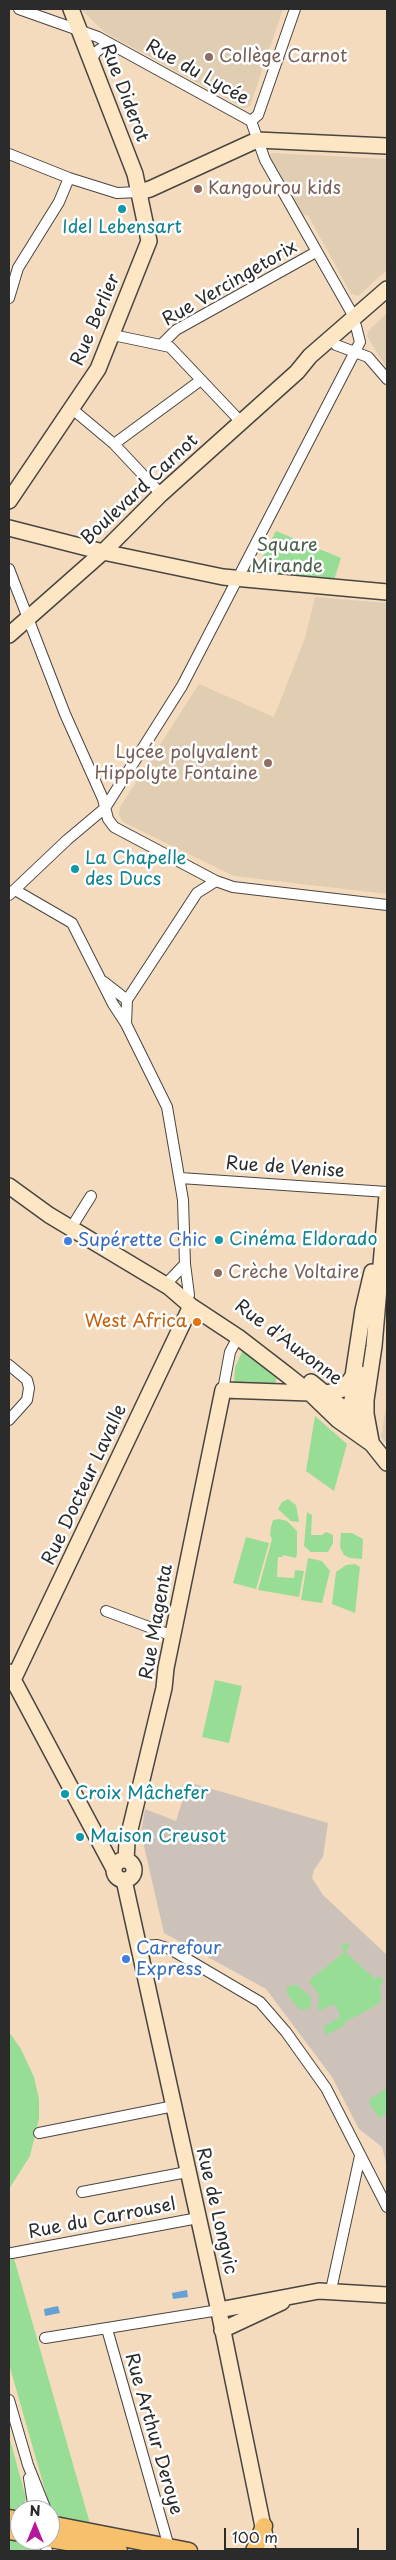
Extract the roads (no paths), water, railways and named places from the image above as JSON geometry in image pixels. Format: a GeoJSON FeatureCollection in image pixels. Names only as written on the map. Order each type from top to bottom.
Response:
{"type":"FeatureCollection","features":[{"type":"Feature","properties":{"kind":"main road"},"geometry":{"type":"LineString","coordinates":[[254,2551],[264,2526]]}},
{"type":"Feature","properties":{"kind":"main road"},"geometry":{"type":"LineString","coordinates":[[60,2539],[169,2547],[189,2551]]}},
{"type":"Feature","properties":{"kind":"main road"},"geometry":{"type":"LineString","coordinates":[[60,2540],[119,2551]]}},
{"type":"Feature","properties":{"kind":"street","name":"Rue du Lycée"},"geometry":{"type":"LineString","coordinates":[[19,9],[88,32],[244,118],[251,120],[265,160],[355,322]]}},
{"type":"Feature","properties":{"kind":"street","name":"Rue Diderot"},"geometry":{"type":"LineString","coordinates":[[71,9],[136,174],[138,192]]}},
{"type":"Feature","properties":{"kind":"street"},"geometry":{"type":"LineString","coordinates":[[251,120],[258,115],[295,9]]}},
{"type":"Feature","properties":{"kind":"street"},"geometry":{"type":"LineString","coordinates":[[91,60],[96,52],[109,43]]}},
{"type":"Feature","properties":{"kind":"street"},"geometry":{"type":"LineString","coordinates":[[9,154],[69,178],[117,193],[138,192],[150,189],[257,140],[387,146]]}},
{"type":"Feature","properties":{"kind":"street"},"geometry":{"type":"LineString","coordinates":[[9,298],[18,268],[59,202],[69,178]]}},
{"type":"Feature","properties":{"kind":"street","name":"Rue Berlier"},"geometry":{"type":"LineString","coordinates":[[9,501],[98,369],[113,335],[149,241],[138,192]]}},
{"type":"Feature","properties":{"kind":"street","name":"Rue Vercingetorix"},"geometry":{"type":"LineString","coordinates":[[162,344],[176,330],[316,252]]}},
{"type":"Feature","properties":{"kind":"street","name":"Boulevard Carnot"},"geometry":{"type":"LineString","coordinates":[[297,372],[317,360],[336,344],[387,289]]}},
{"type":"Feature","properties":{"kind":"street"},"geometry":{"type":"LineString","coordinates":[[190,1300],[185,1264],[180,1178],[167,1108],[126,1024],[100,980],[72,923],[12,893],[67,840],[106,808],[182,686],[360,342],[355,322]]}},
{"type":"Feature","properties":{"kind":"street","name":"Boulevard Carnot"},"geometry":{"type":"LineString","coordinates":[[9,635],[103,552],[161,494],[297,372],[310,356],[355,322]]}},
{"type":"Feature","properties":{"kind":"street"},"geometry":{"type":"LineString","coordinates":[[113,335],[170,346],[241,422]]}},
{"type":"Feature","properties":{"kind":"street"},"geometry":{"type":"LineString","coordinates":[[336,344],[368,358],[387,379]]}},
{"type":"Feature","properties":{"kind":"street"},"geometry":{"type":"LineString","coordinates":[[114,444],[201,380]]}},
{"type":"Feature","properties":{"kind":"street"},"geometry":{"type":"LineString","coordinates":[[71,408],[114,444],[161,494]]}},
{"type":"Feature","properties":{"kind":"street"},"geometry":{"type":"LineString","coordinates":[[9,528],[103,552],[237,579],[387,592]]}},
{"type":"Feature","properties":{"kind":"street"},"geometry":{"type":"LineString","coordinates":[[9,570],[65,714],[106,808],[108,819],[122,832],[216,881],[233,887],[387,905]]}},
{"type":"Feature","properties":{"kind":"street"},"geometry":{"type":"LineString","coordinates":[[197,871],[197,893]]}},
{"type":"Feature","properties":{"kind":"street"},"geometry":{"type":"LineString","coordinates":[[126,1024],[127,1000],[197,893],[216,881]]}},
{"type":"Feature","properties":{"kind":"street"},"geometry":{"type":"LineString","coordinates":[[100,980],[127,1000]]}},
{"type":"Feature","properties":{"kind":"street","name":"Rue de Venise"},"geometry":{"type":"LineString","coordinates":[[180,1178],[387,1194]]}},
{"type":"Feature","properties":{"kind":"street","name":"Rue d'Auxonne"},"geometry":{"type":"LineString","coordinates":[[9,1186],[48,1215],[190,1300],[238,1337],[287,1369]]}},
{"type":"Feature","properties":{"kind":"street"},"geometry":{"type":"LineString","coordinates":[[372,1444],[366,1414],[366,1400],[381,1272],[384,1212],[387,1194]]}},
{"type":"Feature","properties":{"kind":"street"},"geometry":{"type":"LineString","coordinates":[[71,1228],[91,1196]]}},
{"type":"Feature","properties":{"kind":"street"},"geometry":{"type":"LineString","coordinates":[[354,1433],[349,1411],[358,1384],[364,1351],[368,1294],[380,1221],[384,1212]]}},
{"type":"Feature","properties":{"kind":"street"},"geometry":{"type":"LineString","coordinates":[[167,1286],[185,1264]]}},
{"type":"Feature","properties":{"kind":"street"},"geometry":{"type":"LineString","coordinates":[[238,1337],[230,1352],[223,1390],[268,1391],[320,1398],[344,1389],[350,1383],[353,1376],[363,1310],[368,1294]]}},
{"type":"Feature","properties":{"kind":"street","name":"Rue d'Auxonne"},"geometry":{"type":"LineString","coordinates":[[190,1300],[214,1311],[287,1369],[320,1398],[354,1433],[372,1444]]}},
{"type":"Feature","properties":{"kind":"street","name":"Rue Docteur Lavalle"},"geometry":{"type":"LineString","coordinates":[[11,1676],[190,1300]]}},
{"type":"Feature","properties":{"kind":"street"},"geometry":{"type":"LineString","coordinates":[[9,1365],[27,1380],[29,1388],[27,1400],[9,1420]]}},
{"type":"Feature","properties":{"kind":"street"},"geometry":{"type":"LineString","coordinates":[[268,1391],[282,1382],[287,1369]]}},
{"type":"Feature","properties":{"kind":"street","name":"Rue Magenta"},"geometry":{"type":"LineString","coordinates":[[124,1880],[130,1878],[134,1873],[133,1866],[121,1863],[164,1688],[166,1668],[223,1390]]}},
{"type":"Feature","properties":{"kind":"street","name":"Rue d'Auxonne"},"geometry":{"type":"LineString","coordinates":[[320,1398],[349,1411],[387,1463]]}},
{"type":"Feature","properties":{"kind":"street"},"geometry":{"type":"LineString","coordinates":[[349,1411],[366,1400]]}},
{"type":"Feature","properties":{"kind":"street"},"geometry":{"type":"LineString","coordinates":[[106,1611],[173,1636]]}},
{"type":"Feature","properties":{"kind":"street"},"geometry":{"type":"LineString","coordinates":[[11,1676],[102,1849],[106,1848],[121,1863]]}},
{"type":"Feature","properties":{"kind":"street","name":"Rue de Longvic"},"geometry":{"type":"LineString","coordinates":[[124,1880],[218,2306],[244,2441],[268,2551]]}},
{"type":"Feature","properties":{"kind":"street"},"geometry":{"type":"LineString","coordinates":[[140,1946],[157,1945],[170,1949],[260,2002],[286,2032],[326,2088],[358,2147],[360,2156],[387,2207]]}},
{"type":"Feature","properties":{"kind":"street"},"geometry":{"type":"LineString","coordinates":[[39,2133],[174,2106]]}},
{"type":"Feature","properties":{"kind":"street"},"geometry":{"type":"LineString","coordinates":[[331,2290],[360,2156]]}},
{"type":"Feature","properties":{"kind":"street"},"geometry":{"type":"LineString","coordinates":[[82,2192],[188,2172]]}},
{"type":"Feature","properties":{"kind":"street","name":"Rue du Carrousel"},"geometry":{"type":"LineString","coordinates":[[12,2253],[198,2218]]}},
{"type":"Feature","properties":{"kind":"street"},"geometry":{"type":"LineString","coordinates":[[45,2338],[107,2329],[218,2306],[331,2290],[387,2295]]}},
{"type":"Feature","properties":{"kind":"street"},"geometry":{"type":"LineString","coordinates":[[222,2330],[300,2294]]}},
{"type":"Feature","properties":{"kind":"street","name":"Rue Arthur Deroye"},"geometry":{"type":"LineString","coordinates":[[107,2329],[169,2547]]}},
{"type":"Feature","properties":{"kind":"street"},"geometry":{"type":"LineString","coordinates":[[9,2400],[28,2465],[42,2500]]}},
{"type":"Feature","properties":{"kind":"street"},"geometry":{"type":"LineString","coordinates":[[28,2465],[33,2500]]}},
{"type":"Feature","properties":{"kind":"water"},"geometry":{"type":"Polygon","coordinates":[[[187,2290],[188,2297],[173,2299],[172,2293],[187,2290]]]}},
{"type":"Feature","properties":{"kind":"water"},"geometry":{"type":"Polygon","coordinates":[[[58,2306],[60,2313],[45,2316],[44,2309],[58,2306]]]}},
{"type":"Feature","properties":{"kind":"place","name":"Collège Carnot"},"geometry":{"type":"Point","coordinates":[209,57]}},
{"type":"Feature","properties":{"kind":"place","name":"Kangourou kids"},"geometry":{"type":"Point","coordinates":[198,189]}},
{"type":"Feature","properties":{"kind":"place","name":"Idel Lebensart"},"geometry":{"type":"Point","coordinates":[122,209]}},
{"type":"Feature","properties":{"kind":"place","name":"Lycée polyvalent Hippolyte Fontaine"},"geometry":{"type":"Point","coordinates":[268,763]}},
{"type":"Feature","properties":{"kind":"place","name":"La Chapelle des Ducs"},"geometry":{"type":"Point","coordinates":[75,869]}},
{"type":"Feature","properties":{"kind":"place","name":"Cinéma Eldorado"},"geometry":{"type":"Point","coordinates":[219,1240]}},
{"type":"Feature","properties":{"kind":"place","name":"Supérette Chic"},"geometry":{"type":"Point","coordinates":[68,1241]}},
{"type":"Feature","properties":{"kind":"place","name":"Crèche Voltaire"},"geometry":{"type":"Point","coordinates":[218,1273]}},
{"type":"Feature","properties":{"kind":"place","name":"West Africa"},"geometry":{"type":"Point","coordinates":[197,1322]}},
{"type":"Feature","properties":{"kind":"place","name":"Croix Mâchefer"},"geometry":{"type":"Point","coordinates":[65,1794]}},
{"type":"Feature","properties":{"kind":"place","name":"Maison Creusot"},"geometry":{"type":"Point","coordinates":[80,1837]}},
{"type":"Feature","properties":{"kind":"place","name":"Carrefour Express"},"geometry":{"type":"Point","coordinates":[126,1959]}},
{"type":"Feature","properties":{"kind":"park label","name":"Square Mirande"},"geometry":{"type":"Point","coordinates":[287,556]}}]}
